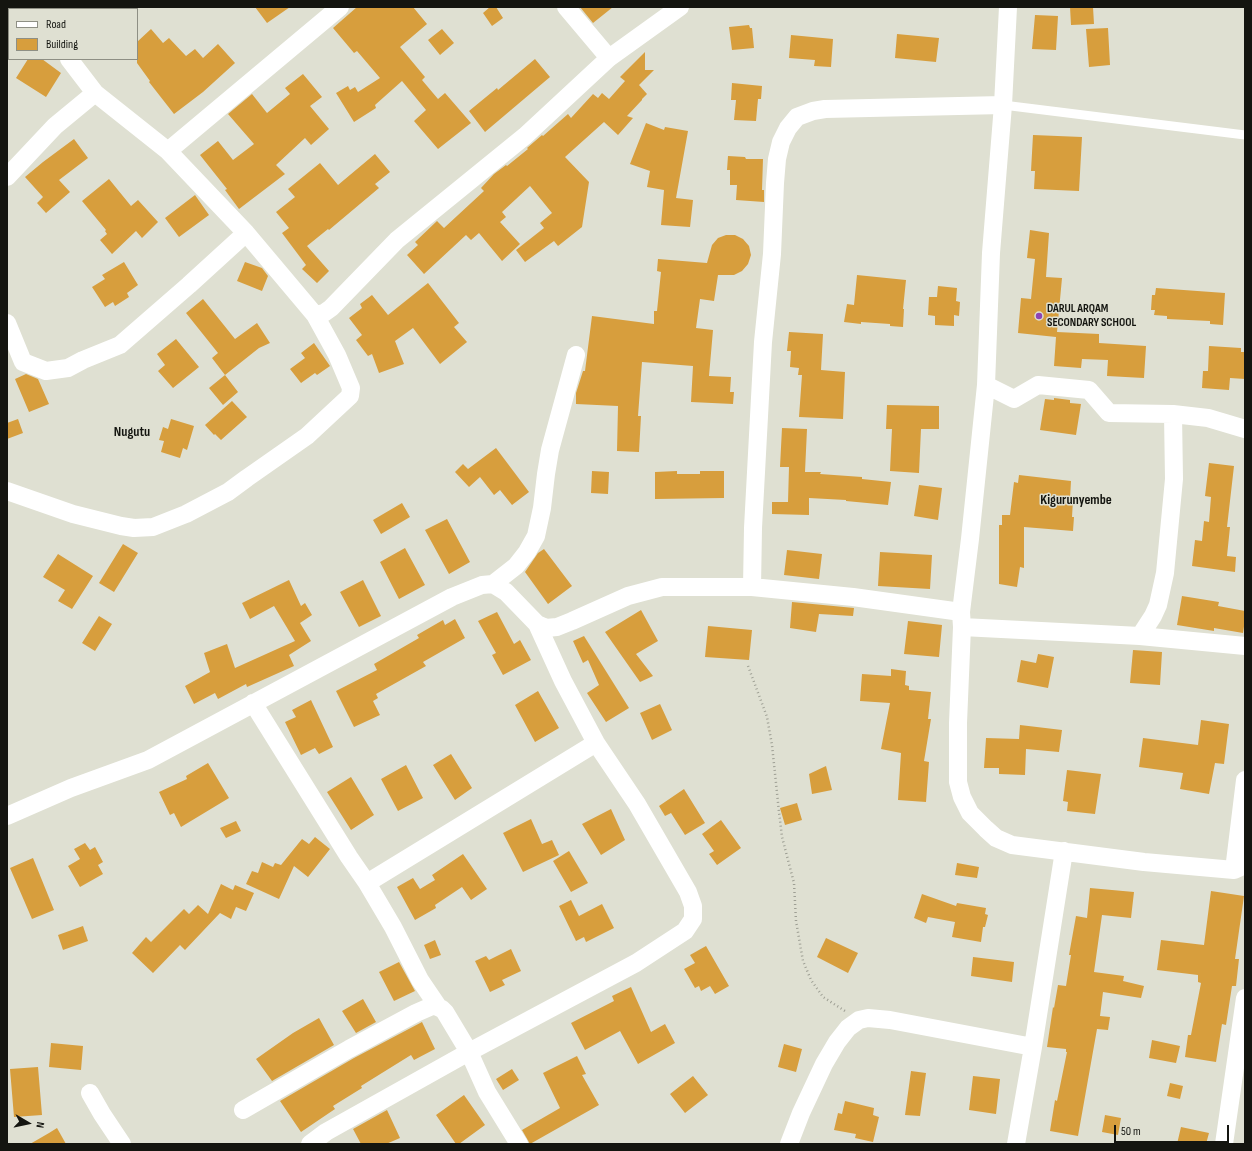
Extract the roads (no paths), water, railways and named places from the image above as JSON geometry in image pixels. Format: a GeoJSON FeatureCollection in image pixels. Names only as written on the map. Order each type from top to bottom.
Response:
{"type":"FeatureCollection","features":[{"type":"Feature","properties":{"kind":"street"},"geometry":{"type":"LineString","coordinates":[[168,151],[340,7]]}},
{"type":"Feature","properties":{"kind":"street"},"geometry":{"type":"LineString","coordinates":[[566,7],[609,58]]}},
{"type":"Feature","properties":{"kind":"street"},"geometry":{"type":"LineString","coordinates":[[315,315],[324,313],[331,308],[397,240],[525,136],[609,58],[680,7]]}},
{"type":"Feature","properties":{"kind":"street"},"geometry":{"type":"LineString","coordinates":[[1008,7],[1003,106],[991,253],[986,385],[962,620],[958,723],[958,782],[962,797],[970,813],[986,829],[996,838],[1012,845],[1144,862],[1240,868],[1245,780]]}},
{"type":"Feature","properties":{"kind":"street"},"geometry":{"type":"LineString","coordinates":[[7,491],[73,514],[121,526],[134,528],[154,527],[186,514],[228,492],[307,436],[350,396],[351,388],[337,355],[315,315],[246,233],[168,151],[95,93],[70,60]]}},
{"type":"Feature","properties":{"kind":"street"},"geometry":{"type":"LineString","coordinates":[[7,177],[55,126],[95,93]]}},
{"type":"Feature","properties":{"kind":"street"},"geometry":{"type":"LineString","coordinates":[[752,587],[753,528],[762,357],[772,254],[775,183],[777,160],[781,142],[788,128],[797,117],[813,111],[825,109],[1003,106]]}},
{"type":"Feature","properties":{"kind":"street"},"geometry":{"type":"LineString","coordinates":[[7,323],[23,362],[46,371],[68,368],[83,360],[120,345],[246,233]]}},
{"type":"Feature","properties":{"kind":"street"},"geometry":{"type":"LineString","coordinates":[[7,816],[71,788],[148,760],[452,597],[482,585],[493,584],[516,566],[527,552],[536,536],[542,508],[550,450],[576,355]]}},
{"type":"Feature","properties":{"kind":"street"},"geometry":{"type":"LineString","coordinates":[[986,385],[1014,399],[1038,385],[1089,390],[1109,413],[1173,414],[1208,418],[1245,429]]}},
{"type":"Feature","properties":{"kind":"street"},"geometry":{"type":"LineString","coordinates":[[1140,636],[1158,605],[1165,573],[1174,479],[1173,414]]}},
{"type":"Feature","properties":{"kind":"street"},"geometry":{"type":"LineString","coordinates":[[310,1144],[326,1132],[469,1052],[636,963],[685,931],[693,919],[694,906],[688,892],[637,804],[596,743],[563,681],[537,624],[506,592],[493,584]]}},
{"type":"Feature","properties":{"kind":"street"},"geometry":{"type":"LineString","coordinates":[[537,624],[546,628],[557,627],[572,622],[628,596],[662,587],[752,587],[853,597],[962,620],[1245,646]]}},
{"type":"Feature","properties":{"kind":"street"},"geometry":{"type":"LineString","coordinates":[[253,703],[367,883],[393,927],[420,980],[439,1008]]}},
{"type":"Feature","properties":{"kind":"street"},"geometry":{"type":"LineString","coordinates":[[367,883],[596,743]]}},
{"type":"Feature","properties":{"kind":"street"},"geometry":{"type":"LineString","coordinates":[[1016,1144],[1064,852]]}},
{"type":"Feature","properties":{"kind":"street"},"geometry":{"type":"LineString","coordinates":[[1224,1144],[1240,1068],[1245,998]]}},
{"type":"Feature","properties":{"kind":"street"},"geometry":{"type":"LineString","coordinates":[[243,1110],[349,1049],[416,1013],[432,1006],[436,1006],[445,1012],[469,1052],[488,1092],[519,1144]]}},
{"type":"Feature","properties":{"kind":"street"},"geometry":{"type":"LineString","coordinates":[[789,1144],[801,1113],[824,1064],[837,1042],[848,1028],[859,1020],[868,1018],[890,1020],[1033,1047]]}},
{"type":"Feature","properties":{"kind":"street"},"geometry":{"type":"LineString","coordinates":[[90,1093],[122,1144]]}},
{"type":"Feature","properties":{"kind":"lane"},"geometry":{"type":"LineString","coordinates":[[1003,106],[1245,135]]}},
{"type":"Feature","properties":{"kind":"place","name":"DARUL ARQAM SECONDARY SCHOOL"},"geometry":{"type":"Point","coordinates":[1039,316]}},
{"type":"Feature","properties":{"kind":"district","name":"Nugutu"},"geometry":{"type":"Point","coordinates":[132,432]}},
{"type":"Feature","properties":{"kind":"district","name":"Kigurunyembe"},"geometry":{"type":"Point","coordinates":[1076,500]}}]}
